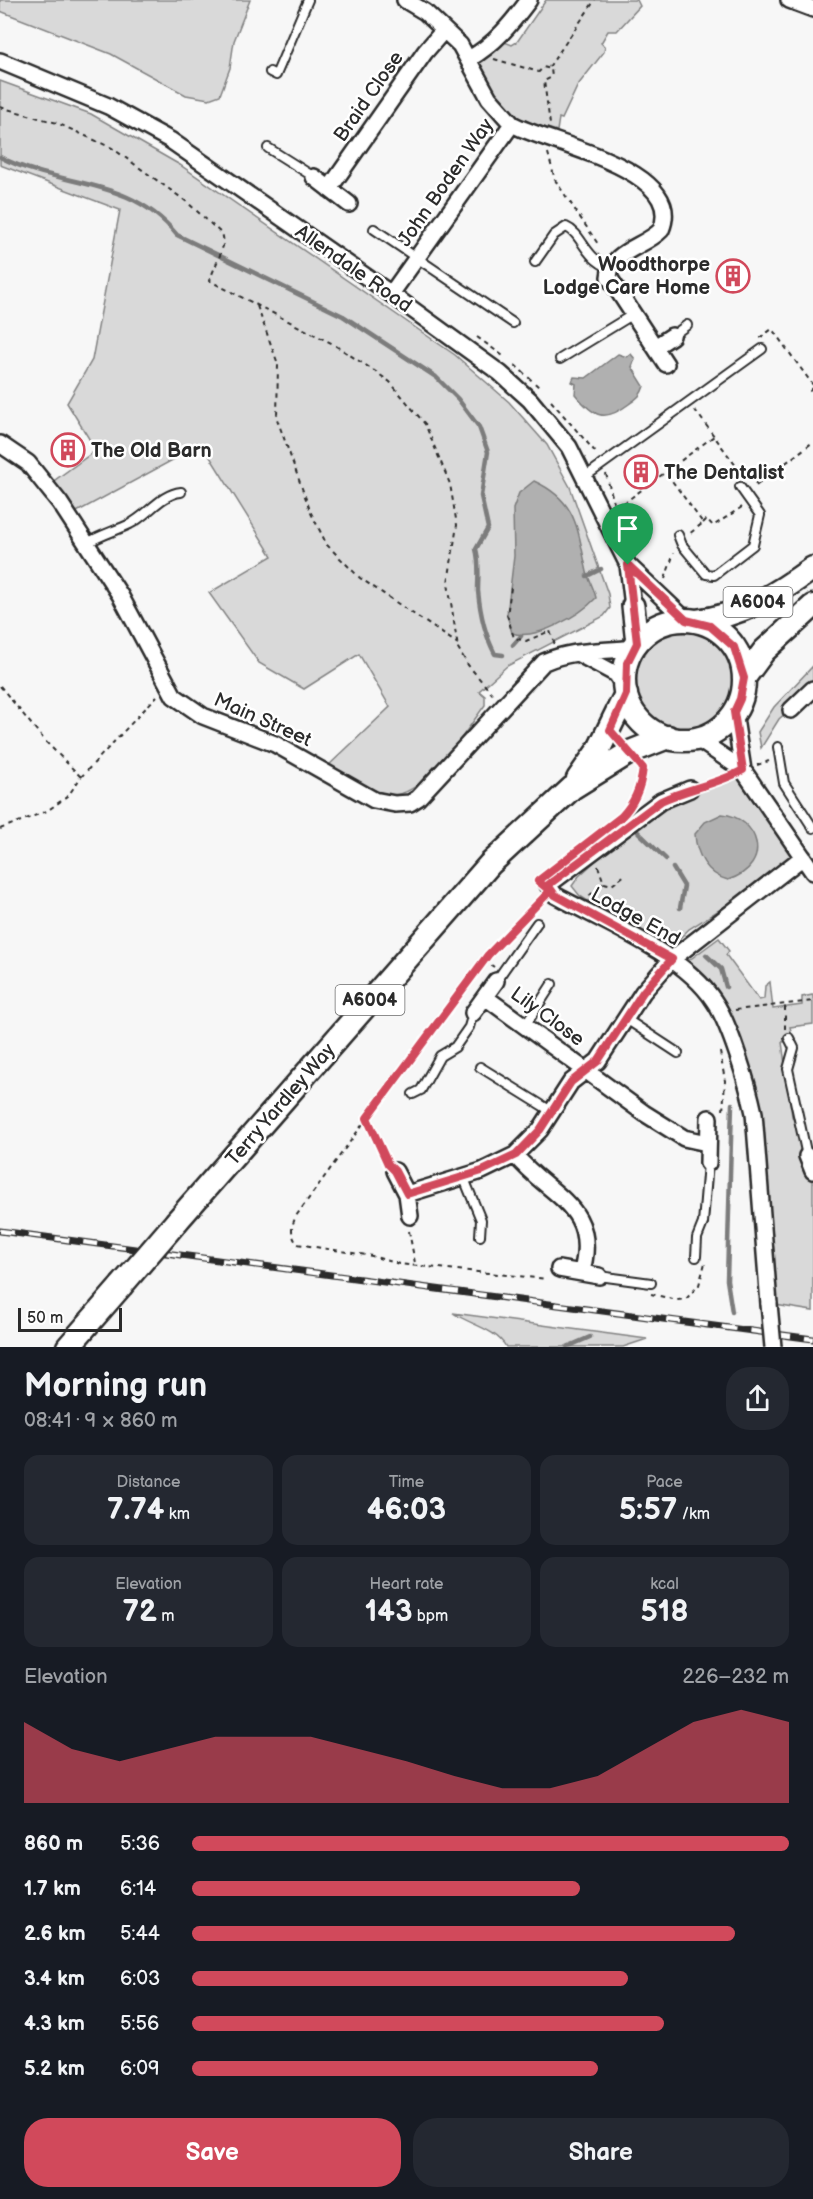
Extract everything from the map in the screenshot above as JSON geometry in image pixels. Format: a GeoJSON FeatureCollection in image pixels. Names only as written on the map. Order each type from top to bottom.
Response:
{"type":"FeatureCollection","features":[{"type":"Feature","properties":{"kind":"main road","name":"A6004"},"geometry":{"type":"LineString","coordinates":[[696,738],[668,737],[648,727],[638,717],[625,691],[627,663],[635,646],[650,631],[665,623],[728,617],[746,609],[813,568]]}},
{"type":"Feature","properties":{"kind":"main road","name":"A6004"},"geometry":{"type":"LineString","coordinates":[[744,678],[764,651],[813,606]]}},
{"type":"Feature","properties":{"kind":"main road","name":"A6004"},"geometry":{"type":"LineString","coordinates":[[691,620],[710,626],[728,639],[740,658],[744,678],[740,699],[734,712]]}},
{"type":"Feature","properties":{"kind":"main road","name":"Terry Yardley Way"},"geometry":{"type":"LineString","coordinates":[[572,788],[599,750],[625,691]]}},
{"type":"Feature","properties":{"kind":"main road"},"geometry":{"type":"LineString","coordinates":[[696,738],[717,729],[734,712]]}},
{"type":"Feature","properties":{"kind":"main road","name":"Terry Yardley Way"},"geometry":{"type":"LineString","coordinates":[[68,1347],[490,864],[572,788],[630,752],[668,737]]}},
{"type":"Feature","properties":{"kind":"street"},"geometry":{"type":"LineString","coordinates":[[405,0],[473,56],[489,98],[512,124]]}},
{"type":"Feature","properties":{"kind":"street"},"geometry":{"type":"LineString","coordinates":[[473,56],[509,28],[529,0]]}},
{"type":"Feature","properties":{"kind":"street"},"geometry":{"type":"LineString","coordinates":[[789,0],[813,9]]}},
{"type":"Feature","properties":{"kind":"street","name":"Braid Close"},"geometry":{"type":"LineString","coordinates":[[329,189],[425,52],[444,30]]}},
{"type":"Feature","properties":{"kind":"street","name":"Allendale Road"},"geometry":{"type":"LineString","coordinates":[[0,61],[70,88],[142,123],[199,159],[391,294],[517,387],[553,426],[586,476],[628,565],[635,646]]}},
{"type":"Feature","properties":{"kind":"street","name":"John Boden Way"},"geometry":{"type":"LineString","coordinates":[[391,294],[512,124],[549,140],[579,148],[626,170],[652,189],[660,200],[665,217],[661,230],[610,266]]}},
{"type":"Feature","properties":{"kind":"street"},"geometry":{"type":"LineString","coordinates":[[314,177],[349,204]]}},
{"type":"Feature","properties":{"kind":"street"},"geometry":{"type":"LineString","coordinates":[[610,266],[609,278],[612,286],[666,364]]}},
{"type":"Feature","properties":{"kind":"street"},"geometry":{"type":"LineString","coordinates":[[655,347],[672,336]]}},
{"type":"Feature","properties":{"kind":"street","name":"Main Street"},"geometry":{"type":"LineString","coordinates":[[0,444],[28,463],[60,503],[120,595],[174,696],[203,716],[275,744],[357,792],[386,804],[410,803],[418,798],[533,671],[544,662],[576,652],[635,646]]}},
{"type":"Feature","properties":{"kind":"street","name":"Allendale Road"},"geometry":{"type":"LineString","coordinates":[[628,565],[691,620]]}},
{"type":"Feature","properties":{"kind":"street"},"geometry":{"type":"LineString","coordinates":[[576,652],[616,674],[625,691]]}},
{"type":"Feature","properties":{"kind":"street"},"geometry":{"type":"LineString","coordinates":[[791,710],[813,689]]}},
{"type":"Feature","properties":{"kind":"street"},"geometry":{"type":"LineString","coordinates":[[734,712],[743,770]]}},
{"type":"Feature","properties":{"kind":"street"},"geometry":{"type":"LineString","coordinates":[[696,738],[743,770],[813,872]]}},
{"type":"Feature","properties":{"kind":"street","name":"Lodge End"},"geometry":{"type":"LineString","coordinates":[[690,789],[661,801],[548,885],[552,893],[672,959],[704,988],[720,1012],[748,1087],[754,1113],[773,1347]]}},
{"type":"Feature","properties":{"kind":"street"},"geometry":{"type":"LineString","coordinates":[[407,1194],[463,1176],[516,1155],[540,1130],[571,1082],[598,1061],[643,992],[672,959],[803,857]]}},
{"type":"Feature","properties":{"kind":"street","name":"Lily Close"},"geometry":{"type":"LineString","coordinates":[[473,1013],[496,981]]}},
{"type":"Feature","properties":{"kind":"street","name":"Lily Close"},"geometry":{"type":"LineString","coordinates":[[485,997],[644,1113],[684,1138],[707,1143]]}},
{"type":"Feature","properties":{"kind":"street"},"geometry":{"type":"LineString","coordinates":[[708,1163],[707,1143],[716,1119]]}},
{"type":"Feature","properties":{"kind":"street"},"geometry":{"type":"LineString","coordinates":[[516,1155],[525,1167],[561,1195],[581,1223],[586,1239],[582,1271]]}},
{"type":"Feature","properties":{"kind":"street"},"geometry":{"type":"LineString","coordinates":[[807,1156],[813,1172]]}},
{"type":"Feature","properties":{"kind":"street"},"geometry":{"type":"LineString","coordinates":[[395,1171],[407,1194],[410,1216]]}},
{"type":"Feature","properties":{"kind":"street"},"geometry":{"type":"LineString","coordinates":[[554,1274],[582,1271],[599,1276]]}},
{"type":"Feature","properties":{"kind":"lane"},"geometry":{"type":"LineString","coordinates":[[270,72],[276,75],[308,0]]}},
{"type":"Feature","properties":{"kind":"lane"},"geometry":{"type":"LineString","coordinates":[[268,148],[314,177]]}},
{"type":"Feature","properties":{"kind":"lane"},"geometry":{"type":"LineString","coordinates":[[535,262],[554,235],[566,227],[571,230],[589,255],[610,266]]}},
{"type":"Feature","properties":{"kind":"lane"},"geometry":{"type":"LineString","coordinates":[[374,229],[513,323]]}},
{"type":"Feature","properties":{"kind":"lane"},"geometry":{"type":"LineString","coordinates":[[560,359],[632,315]]}},
{"type":"Feature","properties":{"kind":"lane"},"geometry":{"type":"LineString","coordinates":[[672,336],[687,325]]}},
{"type":"Feature","properties":{"kind":"lane"},"geometry":{"type":"LineString","coordinates":[[586,476],[762,349]]}},
{"type":"Feature","properties":{"kind":"lane"},"geometry":{"type":"LineString","coordinates":[[678,535],[682,546],[706,574],[714,575],[753,544],[760,515],[742,490]]}},
{"type":"Feature","properties":{"kind":"lane"},"geometry":{"type":"LineString","coordinates":[[87,543],[105,532],[131,523],[172,493],[181,492]]}},
{"type":"Feature","properties":{"kind":"lane"},"geometry":{"type":"LineString","coordinates":[[778,747],[784,783],[813,828]]}},
{"type":"Feature","properties":{"kind":"lane"},"geometry":{"type":"LineString","coordinates":[[496,981],[537,923]]}},
{"type":"Feature","properties":{"kind":"lane"},"geometry":{"type":"LineString","coordinates":[[525,1026],[552,984]]}},
{"type":"Feature","properties":{"kind":"lane"},"geometry":{"type":"LineString","coordinates":[[413,1094],[421,1090],[440,1056],[454,1047],[469,1027],[473,1013]]}},
{"type":"Feature","properties":{"kind":"lane"},"geometry":{"type":"LineString","coordinates":[[626,1019],[678,1053]]}},
{"type":"Feature","properties":{"kind":"lane"},"geometry":{"type":"LineString","coordinates":[[789,1038],[794,1048],[788,1069],[807,1156]]}},
{"type":"Feature","properties":{"kind":"lane"},"geometry":{"type":"LineString","coordinates":[[480,1067],[551,1111]]}},
{"type":"Feature","properties":{"kind":"lane"},"geometry":{"type":"LineString","coordinates":[[696,1257],[696,1238],[703,1222],[708,1163]]}},
{"type":"Feature","properties":{"kind":"lane"},"geometry":{"type":"LineString","coordinates":[[463,1176],[481,1220],[480,1236]]}},
{"type":"Feature","properties":{"kind":"lane"},"geometry":{"type":"LineString","coordinates":[[599,1276],[651,1283]]}},
{"type":"Feature","properties":{"kind":"path"},"geometry":{"type":"LineString","coordinates":[[549,68],[595,0]]}},
{"type":"Feature","properties":{"kind":"path"},"geometry":{"type":"LineString","coordinates":[[473,56],[538,72],[543,67],[549,68]]}},
{"type":"Feature","properties":{"kind":"path"},"geometry":{"type":"LineString","coordinates":[[549,68],[552,76],[544,81],[551,130],[547,149],[555,180],[610,266]]}},
{"type":"Feature","properties":{"kind":"path"},"geometry":{"type":"LineString","coordinates":[[0,107],[57,123],[112,148],[196,209],[222,234],[225,240],[223,248],[214,265],[210,281],[333,344],[390,382],[425,424],[450,484],[457,525],[448,583],[458,644],[468,664],[502,705]]}},
{"type":"Feature","properties":{"kind":"path"},"geometry":{"type":"LineString","coordinates":[[257,306],[278,364],[277,419],[311,513],[327,545],[360,578],[458,644]]}},
{"type":"Feature","properties":{"kind":"path"},"geometry":{"type":"LineString","coordinates":[[473,334],[497,351],[541,390]]}},
{"type":"Feature","properties":{"kind":"path"},"geometry":{"type":"LineString","coordinates":[[813,388],[810,390],[813,394]]}},
{"type":"Feature","properties":{"kind":"path"},"geometry":{"type":"LineString","coordinates":[[549,398],[597,456],[606,449]]}},
{"type":"Feature","properties":{"kind":"path"},"geometry":{"type":"LineString","coordinates":[[693,399],[699,406],[694,410],[739,470],[743,467],[757,485]]}},
{"type":"Feature","properties":{"kind":"path"},"geometry":{"type":"LineString","coordinates":[[602,465],[609,480],[616,510],[667,474],[714,436]]}},
{"type":"Feature","properties":{"kind":"path"},"geometry":{"type":"LineString","coordinates":[[667,574],[675,552],[689,541],[685,536],[707,519],[713,526],[723,518],[725,520],[744,506],[739,499],[742,490],[757,485],[813,442]]}},
{"type":"Feature","properties":{"kind":"path"},"geometry":{"type":"LineString","coordinates":[[667,474],[703,523]]}},
{"type":"Feature","properties":{"kind":"path"},"geometry":{"type":"LineString","coordinates":[[659,579],[663,584]]}},
{"type":"Feature","properties":{"kind":"path"},"geometry":{"type":"LineString","coordinates":[[512,588],[507,615],[514,638],[526,641],[550,631],[559,656]]}},
{"type":"Feature","properties":{"kind":"path"},"geometry":{"type":"LineString","coordinates":[[0,686],[46,742],[81,777]]}},
{"type":"Feature","properties":{"kind":"path"},"geometry":{"type":"LineString","coordinates":[[0,829],[47,811],[68,796],[81,777],[168,686]]}},
{"type":"Feature","properties":{"kind":"path"},"geometry":{"type":"LineString","coordinates":[[629,808],[638,792],[643,768],[630,752]]}},
{"type":"Feature","properties":{"kind":"path"},"geometry":{"type":"LineString","coordinates":[[690,789],[710,786],[743,770],[779,757]]}},
{"type":"Feature","properties":{"kind":"path"},"geometry":{"type":"LineString","coordinates":[[574,906],[604,883],[612,885],[626,874]]}},
{"type":"Feature","properties":{"kind":"path"},"geometry":{"type":"LineString","coordinates":[[552,893],[488,955],[296,1216],[291,1226],[292,1236],[297,1244],[372,1256],[399,1264],[554,1274]]}},
{"type":"Feature","properties":{"kind":"path"},"geometry":{"type":"LineString","coordinates":[[720,1012],[813,1001]]}},
{"type":"Feature","properties":{"kind":"path"},"geometry":{"type":"LineString","coordinates":[[716,1119],[725,1081],[720,1051]]}},
{"type":"Feature","properties":{"kind":"path"},"geometry":{"type":"LineString","coordinates":[[368,1117],[388,1164],[395,1171]]}},
{"type":"Feature","properties":{"kind":"path"},"geometry":{"type":"LineString","coordinates":[[410,1216],[409,1234],[416,1264]]}},
{"type":"Feature","properties":{"kind":"path"},"geometry":{"type":"LineString","coordinates":[[642,1292],[677,1300],[686,1299],[699,1285],[707,1256]]}},
{"type":"Feature","properties":{"kind":"shaded area"},"geometry":{"type":"Polygon","coordinates":[[[0,0],[250,0],[234,41],[230,68],[220,95],[209,99],[186,95],[111,54],[0,11],[0,0]]]}},
{"type":"Feature","properties":{"kind":"shaded area"},"geometry":{"type":"Polygon","coordinates":[[[546,0],[637,0],[640,6],[617,31],[608,31],[601,43],[605,47],[604,52],[578,85],[562,119],[559,118],[557,131],[537,125],[524,131],[512,124],[469,59],[497,39],[512,45],[517,42],[546,0]]]}},
{"type":"Feature","properties":{"kind":"shaded area"},"geometry":{"type":"Polygon","coordinates":[[[0,81],[91,114],[180,165],[455,355],[509,402],[547,445],[570,487],[608,594],[610,608],[604,616],[507,666],[479,691],[485,696],[485,705],[442,762],[415,787],[401,794],[387,794],[329,765],[390,707],[359,654],[304,689],[259,663],[209,593],[272,556],[202,444],[73,514],[51,483],[96,450],[67,403],[92,360],[120,210],[0,165],[0,81]]]}},
{"type":"Feature","properties":{"kind":"shaded area"},"geometry":{"type":"Polygon","coordinates":[[[618,354],[627,357],[631,354],[635,359],[632,367],[644,386],[638,396],[620,410],[613,414],[600,415],[588,408],[575,394],[576,384],[572,382],[574,377],[586,378],[618,354]]]}},
{"type":"Feature","properties":{"kind":"shaded area"},"geometry":{"type":"Polygon","coordinates":[[[534,481],[559,498],[573,518],[596,598],[569,619],[545,630],[522,634],[512,633],[507,615],[514,556],[513,509],[519,493],[534,481]]]}},
{"type":"Feature","properties":{"kind":"shaded area"},"geometry":{"type":"Polygon","coordinates":[[[684,621],[707,625],[726,638],[739,657],[743,680],[739,703],[726,722],[707,735],[684,739],[661,735],[642,722],[629,703],[625,680],[629,657],[642,638],[661,625],[684,621]]]}},
{"type":"Feature","properties":{"kind":"shaded area"},"geometry":{"type":"Polygon","coordinates":[[[813,666],[813,689],[779,719],[761,748],[758,732],[774,707],[813,666]]]}},
{"type":"Feature","properties":{"kind":"shaded area"},"geometry":{"type":"Polygon","coordinates":[[[743,770],[803,857],[689,929],[667,951],[580,896],[572,886],[579,876],[622,837],[690,789],[710,786],[743,770]]]}},
{"type":"Feature","properties":{"kind":"shaded area"},"geometry":{"type":"Polygon","coordinates":[[[722,814],[735,817],[745,823],[756,842],[756,853],[752,864],[743,873],[728,880],[714,874],[704,863],[695,834],[705,822],[722,814]]]}},
{"type":"Feature","properties":{"kind":"shaded area"},"geometry":{"type":"Polygon","coordinates":[[[719,938],[729,951],[726,955],[759,1000],[764,999],[765,986],[770,982],[773,1009],[802,1005],[802,997],[813,995],[813,1024],[790,1027],[793,1041],[782,1042],[792,1116],[813,1171],[813,1311],[769,1304],[759,1149],[714,988],[688,961],[719,938]]]}},
{"type":"Feature","properties":{"kind":"shaded area"},"geometry":{"type":"Polygon","coordinates":[[[453,1313],[647,1339],[623,1347],[506,1347],[489,1331],[453,1313]]]}},
{"type":"Feature","properties":{"kind":"waterway"},"geometry":{"type":"LineString","coordinates":[[0,157],[23,167],[116,192],[137,202],[158,216],[177,235],[343,316],[436,377],[458,399],[479,427],[488,452],[481,496],[488,528],[476,549],[478,591],[488,639],[495,654],[503,655]]}},
{"type":"Feature","properties":{"kind":"waterway"},"geometry":{"type":"LineString","coordinates":[[587,576],[601,569]]}},
{"type":"Feature","properties":{"kind":"waterway"},"geometry":{"type":"LineString","coordinates":[[513,645],[521,636]]}},
{"type":"Feature","properties":{"kind":"waterway"},"geometry":{"type":"LineString","coordinates":[[638,832],[666,859]]}},
{"type":"Feature","properties":{"kind":"waterway"},"geometry":{"type":"LineString","coordinates":[[673,868],[684,886],[680,908]]}},
{"type":"Feature","properties":{"kind":"waterway"},"geometry":{"type":"LineString","coordinates":[[706,955],[721,969],[726,987]]}},
{"type":"Feature","properties":{"kind":"waterway"},"geometry":{"type":"LineString","coordinates":[[732,1104],[727,1280],[732,1312]]}},
{"type":"Feature","properties":{"kind":"waterway"},"geometry":{"type":"LineString","coordinates":[[567,1347],[590,1337]]}},
{"type":"Feature","properties":{"kind":"railway"},"geometry":{"type":"LineString","coordinates":[[0,1231],[813,1339]]}},
{"type":"Feature","properties":{"kind":"place","name":"Woodthorpe Lodge Care Home"},"geometry":{"type":"Point","coordinates":[733,276]}},
{"type":"Feature","properties":{"kind":"place","name":"The Old Barn"},"geometry":{"type":"Point","coordinates":[68,450]}},
{"type":"Feature","properties":{"kind":"place","name":"The Dentalist"},"geometry":{"type":"Point","coordinates":[641,472]}},
{"type":"Feature","properties":{"kind":"route"},"geometry":{"type":"LineString","coordinates":[[628,565],[686,620],[710,626],[728,639],[734,647],[740,658],[744,678],[743,691],[734,712],[743,770],[710,786],[678,792],[661,801],[548,885],[555,895],[672,959],[643,992],[598,1061],[571,1082],[527,1146],[516,1155],[482,1171],[407,1194],[395,1171],[388,1164],[367,1118],[488,955],[550,891],[538,881],[621,817],[638,792],[643,768],[610,730],[626,694],[624,679],[627,663],[637,643],[628,565]]}}]}
